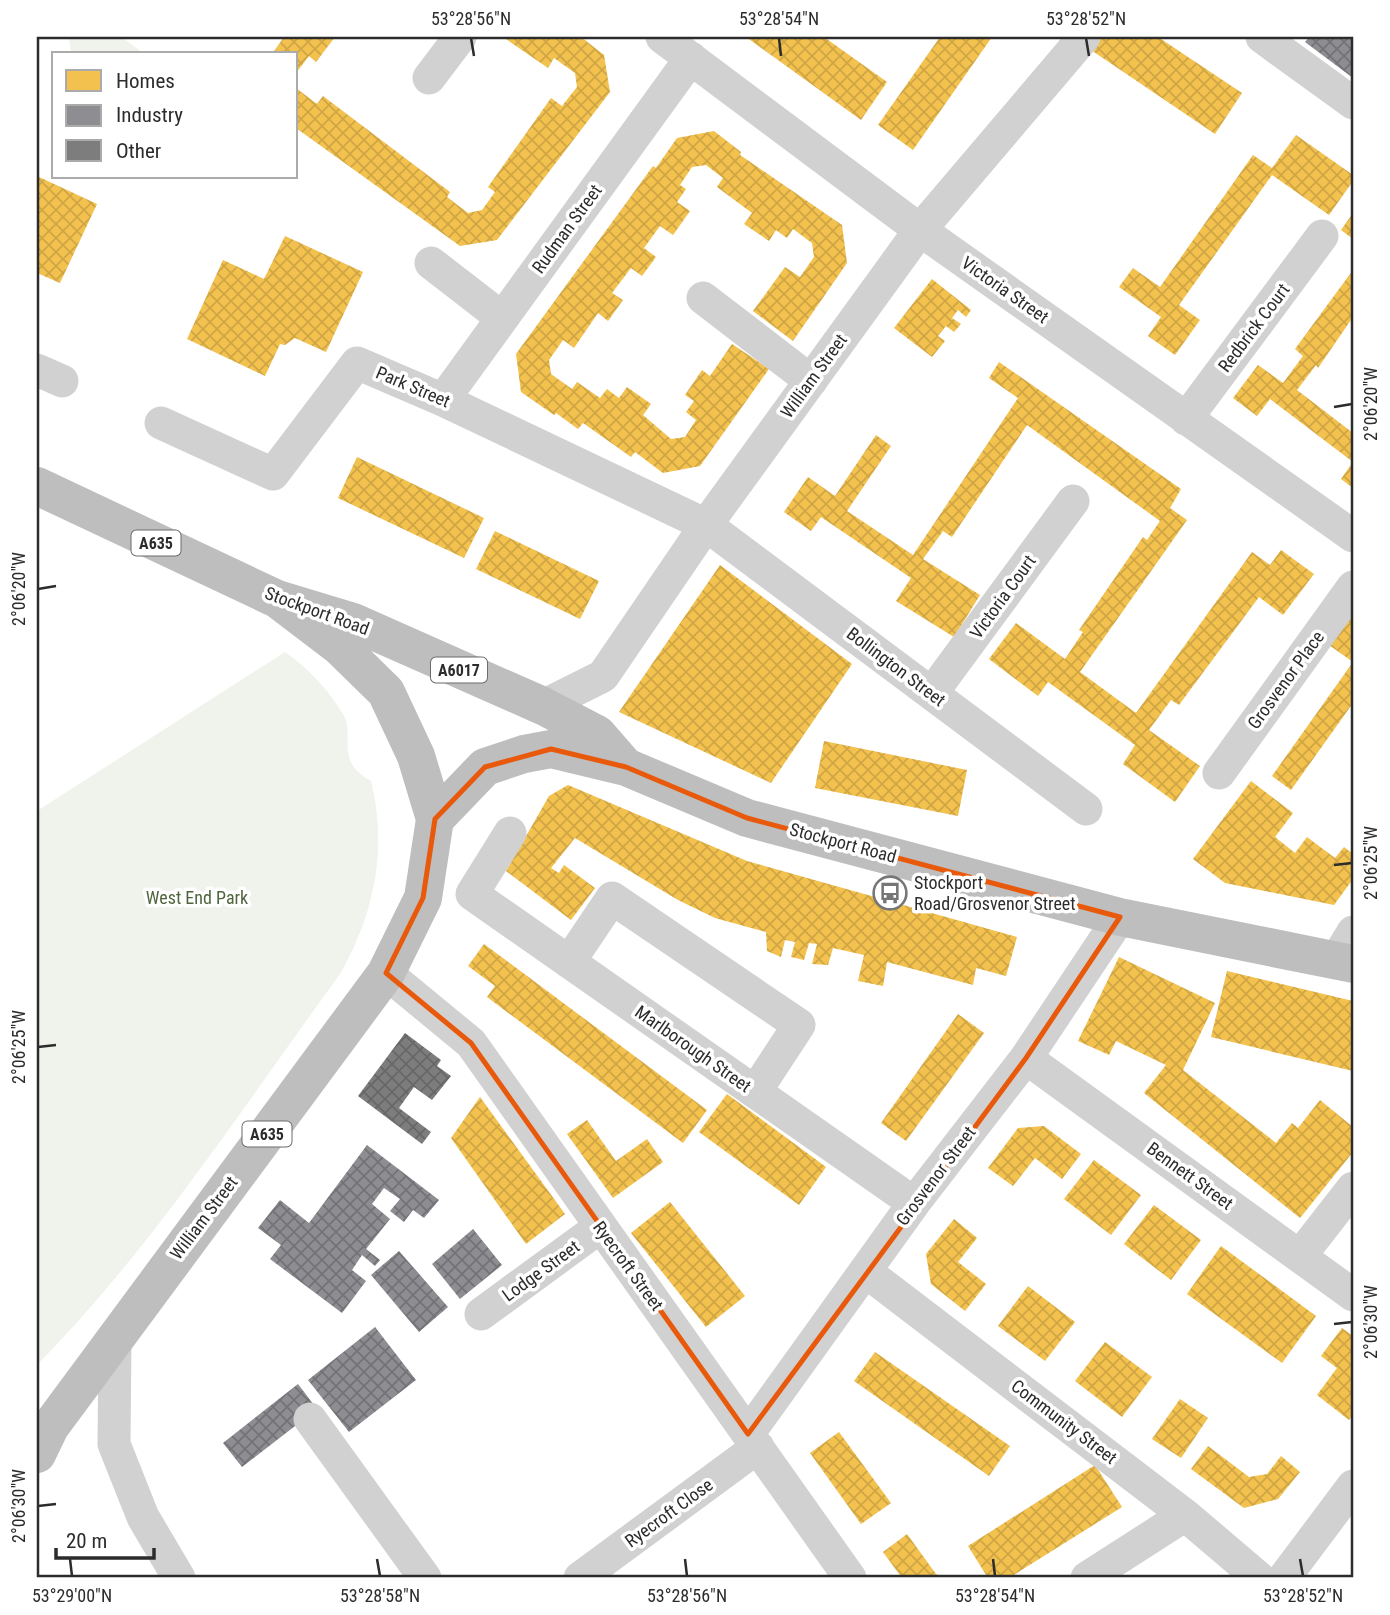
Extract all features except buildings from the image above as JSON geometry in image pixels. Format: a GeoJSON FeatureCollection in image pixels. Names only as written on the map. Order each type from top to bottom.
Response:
{"type":"FeatureCollection","features":[{"type":"Feature","properties":{"kind":"highway","name":"Stockport Road"},"geometry":{"type":"LineString","coordinates":[[37,486],[277,599],[353,622],[543,706],[597,734],[626,767]]}},
{"type":"Feature","properties":{"kind":"highway","name":"A635"},"geometry":{"type":"LineString","coordinates":[[277,599],[340,647],[386,692],[416,756],[435,819]]}},
{"type":"Feature","properties":{"kind":"highway","name":"Stockport Road"},"geometry":{"type":"LineString","coordinates":[[435,819],[485,767],[524,754],[551,749],[626,767],[747,818],[1120,917],[1348,952]]}},
{"type":"Feature","properties":{"kind":"highway","name":"William Street"},"geometry":{"type":"LineString","coordinates":[[41,1438],[386,973],[423,898],[435,819]]}},
{"type":"Feature","properties":{"kind":"street"},"geometry":{"type":"LineString","coordinates":[[429,78],[460,37]]}},
{"type":"Feature","properties":{"kind":"street","name":"Victoria Street"},"geometry":{"type":"LineString","coordinates":[[662,37],[920,230],[1353,536]]}},
{"type":"Feature","properties":{"kind":"street","name":"William Street"},"geometry":{"type":"LineString","coordinates":[[543,706],[603,676],[706,525],[920,230],[1084,37]]}},
{"type":"Feature","properties":{"kind":"street"},"geometry":{"type":"LineString","coordinates":[[1262,37],[1353,103]]}},
{"type":"Feature","properties":{"kind":"street","name":"Rudman Street"},"geometry":{"type":"LineString","coordinates":[[443,400],[691,58]]}},
{"type":"Feature","properties":{"kind":"street","name":"Redbrick Court"},"geometry":{"type":"LineString","coordinates":[[1186,419],[1322,236]]}},
{"type":"Feature","properties":{"kind":"street"},"geometry":{"type":"LineString","coordinates":[[431,263],[502,318]]}},
{"type":"Feature","properties":{"kind":"street"},"geometry":{"type":"LineString","coordinates":[[703,298],[811,381]]}},
{"type":"Feature","properties":{"kind":"street","name":"Park Street"},"geometry":{"type":"LineString","coordinates":[[161,423],[274,474],[357,363],[443,400],[706,525]]}},
{"type":"Feature","properties":{"kind":"street","name":"Victoria Court"},"geometry":{"type":"LineString","coordinates":[[932,693],[1073,501]]}},
{"type":"Feature","properties":{"kind":"street","name":"Bollington Street"},"geometry":{"type":"LineString","coordinates":[[706,525],[1086,809]]}},
{"type":"Feature","properties":{"kind":"street","name":"Grosvenor Place"},"geometry":{"type":"LineString","coordinates":[[1219,773],[1353,587]]}},
{"type":"Feature","properties":{"kind":"street","name":"Marlborough Street"},"geometry":{"type":"LineString","coordinates":[[510,833],[472,894],[914,1203]]}},
{"type":"Feature","properties":{"kind":"street"},"geometry":{"type":"LineString","coordinates":[[569,962],[612,898],[799,1025],[755,1092]]}},
{"type":"Feature","properties":{"kind":"street","name":"Grosvenor Street"},"geometry":{"type":"LineString","coordinates":[[753,1440],[866,1271],[914,1203],[1026,1058],[1120,917]]}},
{"type":"Feature","properties":{"kind":"street","name":"Ryecroft Street"},"geometry":{"type":"LineString","coordinates":[[386,973],[471,1043],[850,1578]]}},
{"type":"Feature","properties":{"kind":"street","name":"Bennett Street"},"geometry":{"type":"LineString","coordinates":[[1026,1058],[1353,1295]]}},
{"type":"Feature","properties":{"kind":"street"},"geometry":{"type":"LineString","coordinates":[[1300,1256],[1353,1188]]}},
{"type":"Feature","properties":{"kind":"street","name":"Lodge Street"},"geometry":{"type":"LineString","coordinates":[[481,1314],[600,1227]]}},
{"type":"Feature","properties":{"kind":"street","name":"Community Street"},"geometry":{"type":"LineString","coordinates":[[866,1271],[1185,1515],[1259,1578]]}},
{"type":"Feature","properties":{"kind":"street"},"geometry":{"type":"LineString","coordinates":[[115,1339],[114,1444],[143,1517],[179,1578]]}},
{"type":"Feature","properties":{"kind":"street"},"geometry":{"type":"LineString","coordinates":[[310,1419],[424,1577]]}},
{"type":"Feature","properties":{"kind":"street","name":"Ryecroft Close"},"geometry":{"type":"LineString","coordinates":[[580,1578],[753,1440]]}},
{"type":"Feature","properties":{"kind":"street"},"geometry":{"type":"LineString","coordinates":[[1284,1578],[1353,1486]]}},
{"type":"Feature","properties":{"kind":"street"},"geometry":{"type":"LineString","coordinates":[[1087,1578],[1185,1515]]}},
{"type":"Feature","properties":{"kind":"highlighted area"},"geometry":{"type":"Polygon","coordinates":[[[551,749],[626,767],[747,818],[1120,917],[1026,1058],[748,1434],[471,1043],[386,973],[423,898],[435,819],[485,767],[551,749]]]}},
{"type":"Feature","properties":{"kind":"green space"},"geometry":{"type":"Polygon","coordinates":[[[69,37],[122,37],[141,52],[71,52],[69,37]]]}},
{"type":"Feature","properties":{"kind":"green space","name":"West End Park"},"geometry":{"type":"Polygon","coordinates":[[[285,652],[318,681],[344,716],[349,757],[360,773],[371,781],[376,806],[378,856],[375,881],[362,929],[340,974],[195,1176],[119,1273],[37,1365],[37,811],[285,652]]]}},
{"type":"Feature","properties":{"kind":"place","name":"Stockport Road/Grosvenor Street"},"geometry":{"type":"Point","coordinates":[890,893]}}]}
